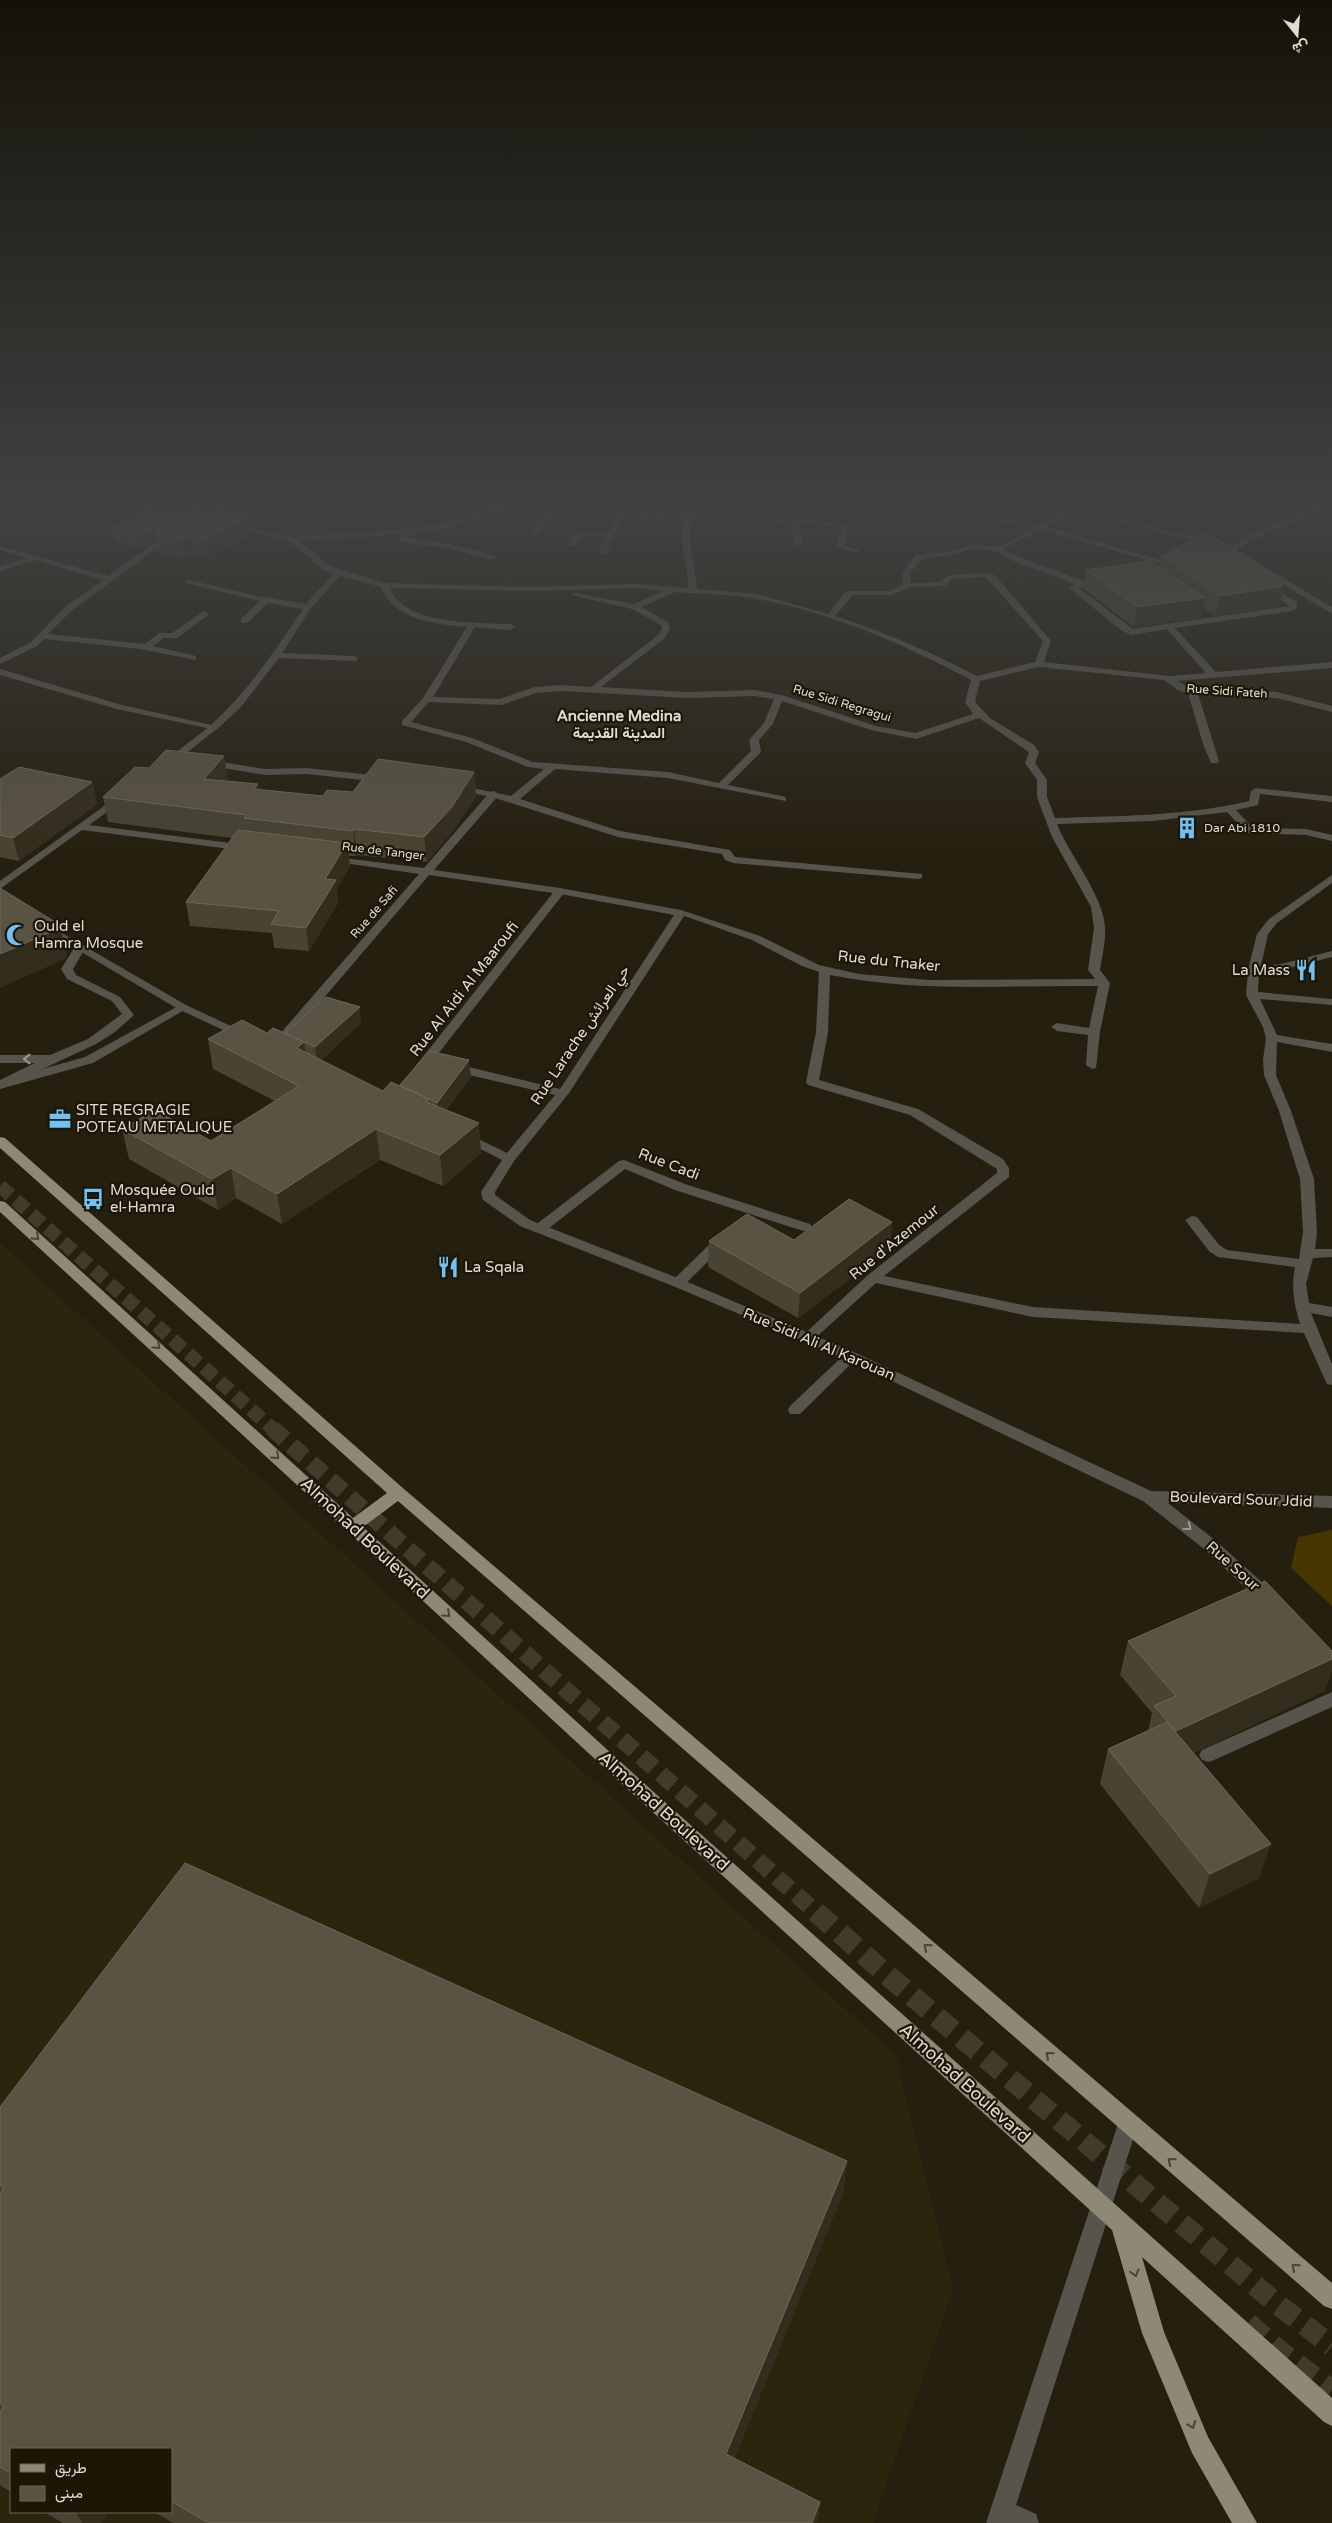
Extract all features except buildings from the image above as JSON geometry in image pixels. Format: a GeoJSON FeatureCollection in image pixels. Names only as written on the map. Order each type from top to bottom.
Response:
{"type":"FeatureCollection","features":[{"type":"Feature","properties":{"kind":"main road"},"geometry":{"type":"LineString","coordinates":[[0,1141],[398,1493],[1332,2298]]}},
{"type":"Feature","properties":{"kind":"main road","name":"Almohad Boulevard"},"geometry":{"type":"LineString","coordinates":[[0,1204],[352,1527],[1122,2226],[1332,2414]]}},
{"type":"Feature","properties":{"kind":"main road"},"geometry":{"type":"LineString","coordinates":[[352,1527],[398,1493]]}},
{"type":"Feature","properties":{"kind":"main road"},"geometry":{"type":"LineString","coordinates":[[1122,2226],[1153,2333],[1200,2445],[1246,2523]]}},
{"type":"Feature","properties":{"kind":"street"},"geometry":{"type":"LineString","coordinates":[[0,661],[26,649],[42,636],[56,620]]}},
{"type":"Feature","properties":{"kind":"street"},"geometry":{"type":"LineString","coordinates":[[147,647],[162,635],[174,636],[196,620]]}},
{"type":"Feature","properties":{"kind":"street"},"geometry":{"type":"LineString","coordinates":[[159,769],[213,728],[237,706],[277,655],[300,620]]}},
{"type":"Feature","properties":{"kind":"street"},"geometry":{"type":"LineString","coordinates":[[441,620],[510,627]]}},
{"type":"Feature","properties":{"kind":"street"},"geometry":{"type":"LineString","coordinates":[[595,688],[662,636],[666,628],[665,624],[657,620]]}},
{"type":"Feature","properties":{"kind":"street"},"geometry":{"type":"LineString","coordinates":[[841,620],[920,650],[976,679],[969,700],[979,715],[1031,747],[1034,752],[1030,763],[1042,780],[1042,797],[1057,837],[1096,908],[1100,928],[1094,970],[1104,983],[1094,1032],[1092,1065]]}},
{"type":"Feature","properties":{"kind":"street"},"geometry":{"type":"LineString","coordinates":[[1028,620],[1047,641],[1039,664]]}},
{"type":"Feature","properties":{"kind":"street"},"geometry":{"type":"LineString","coordinates":[[1114,620],[1128,631],[1222,620]]}},
{"type":"Feature","properties":{"kind":"street"},"geometry":{"type":"LineString","coordinates":[[473,624],[427,699],[404,722],[469,740],[521,763],[668,775],[782,799]]}},
{"type":"Feature","properties":{"kind":"street"},"geometry":{"type":"LineString","coordinates":[[1169,627],[1214,676]]}},
{"type":"Feature","properties":{"kind":"street"},"geometry":{"type":"LineString","coordinates":[[42,636],[147,647],[193,658]]}},
{"type":"Feature","properties":{"kind":"street"},"geometry":{"type":"LineString","coordinates":[[277,655],[354,659]]}},
{"type":"Feature","properties":{"kind":"street","name":"Rue Sidi Fateh"},"geometry":{"type":"LineString","coordinates":[[976,679],[1039,664],[1170,679],[1181,688],[1192,691],[1277,694],[1332,709]]}},
{"type":"Feature","properties":{"kind":"street"},"geometry":{"type":"LineString","coordinates":[[1170,679],[1332,665]]}},
{"type":"Feature","properties":{"kind":"street"},"geometry":{"type":"LineString","coordinates":[[0,672],[120,707],[213,728]]}},
{"type":"Feature","properties":{"kind":"street","name":"Rue Sidi Regragui"},"geometry":{"type":"LineString","coordinates":[[427,699],[501,702],[535,690],[595,688],[688,695],[755,693],[779,697],[874,728],[916,736],[979,715]]}},
{"type":"Feature","properties":{"kind":"street"},"geometry":{"type":"LineString","coordinates":[[1192,691],[1199,706],[1206,742],[1214,761]]}},
{"type":"Feature","properties":{"kind":"street"},"geometry":{"type":"LineString","coordinates":[[722,785],[756,752],[754,741],[768,724],[779,697]]}},
{"type":"Feature","properties":{"kind":"street"},"geometry":{"type":"LineString","coordinates":[[175,758],[265,772],[306,771],[392,780]]}},
{"type":"Feature","properties":{"kind":"street"},"geometry":{"type":"LineString","coordinates":[[513,800],[553,766]]}},
{"type":"Feature","properties":{"kind":"street"},"geometry":{"type":"LineString","coordinates":[[450,787],[494,794],[609,832],[726,852],[729,858],[733,860],[918,876]]}},
{"type":"Feature","properties":{"kind":"street"},"geometry":{"type":"LineString","coordinates":[[1052,821],[1159,819],[1230,809],[1254,803],[1255,792],[1258,791],[1332,799]]}},
{"type":"Feature","properties":{"kind":"street"},"geometry":{"type":"LineString","coordinates":[[0,886],[127,792]]}},
{"type":"Feature","properties":{"kind":"street","name":"Rue de Safi"},"geometry":{"type":"LineString","coordinates":[[278,1050],[494,794]]}},
{"type":"Feature","properties":{"kind":"street"},"geometry":{"type":"LineString","coordinates":[[1230,809],[1247,829],[1251,831],[1306,832],[1332,838]]}},
{"type":"Feature","properties":{"kind":"street"},"geometry":{"type":"LineString","coordinates":[[80,827],[254,849]]}},
{"type":"Feature","properties":{"kind":"street","name":"Rue de Tanger"},"geometry":{"type":"LineString","coordinates":[[322,857],[560,891],[681,914]]}},
{"type":"Feature","properties":{"kind":"street"},"geometry":{"type":"LineString","coordinates":[[1332,878],[1273,922],[1263,934],[1254,970],[1252,995],[1269,1026],[1272,1038],[1269,1060],[1270,1075],[1285,1111],[1308,1179],[1310,1232],[1298,1284],[1302,1307],[1309,1329],[1332,1380]]}},
{"type":"Feature","properties":{"kind":"street","name":"Rue Al Aidi Al Maaroufi"},"geometry":{"type":"LineString","coordinates":[[414,1075],[560,891]]}},
{"type":"Feature","properties":{"kind":"street","name":"Rue du Tnaker"},"geometry":{"type":"LineString","coordinates":[[681,914],[757,938],[797,960],[825,970],[889,980],[920,982],[1104,983]]}},
{"type":"Feature","properties":{"kind":"street","name":"Rue Larache حي العرائش"},"geometry":{"type":"LineString","coordinates":[[488,1197],[488,1192],[509,1159],[563,1093],[681,914]]}},
{"type":"Feature","properties":{"kind":"street"},"geometry":{"type":"LineString","coordinates":[[40,923],[182,1008],[255,1040]]}},
{"type":"Feature","properties":{"kind":"street"},"geometry":{"type":"LineString","coordinates":[[0,1085],[52,1059],[88,1045],[112,1030],[128,1015],[116,998],[70,977],[67,969],[80,947]]}},
{"type":"Feature","properties":{"kind":"street"},"geometry":{"type":"LineString","coordinates":[[1254,970],[1281,967],[1332,954]]}},
{"type":"Feature","properties":{"kind":"street","name":"Rue d'Azemour"},"geometry":{"type":"LineString","coordinates":[[807,1338],[873,1278],[1004,1174],[1003,1168],[998,1162],[928,1118],[914,1112],[812,1082],[822,1032],[825,970]]}},
{"type":"Feature","properties":{"kind":"street"},"geometry":{"type":"LineString","coordinates":[[1252,995],[1332,1002]]}},
{"type":"Feature","properties":{"kind":"street"},"geometry":{"type":"LineString","coordinates":[[0,1085],[89,1060],[182,1008]]}},
{"type":"Feature","properties":{"kind":"street"},"geometry":{"type":"LineString","coordinates":[[1056,1027],[1094,1032]]}},
{"type":"Feature","properties":{"kind":"street"},"geometry":{"type":"LineString","coordinates":[[1272,1038],[1332,1048]]}},
{"type":"Feature","properties":{"kind":"street"},"geometry":{"type":"LineString","coordinates":[[0,1059],[52,1059]]}},
{"type":"Feature","properties":{"kind":"street"},"geometry":{"type":"LineString","coordinates":[[426,1061],[563,1093]]}},
{"type":"Feature","properties":{"kind":"street"},"geometry":{"type":"LineString","coordinates":[[450,1131],[509,1159]]}},
{"type":"Feature","properties":{"kind":"street","name":"Rue Cadi"},"geometry":{"type":"LineString","coordinates":[[539,1229],[624,1164],[680,1187],[805,1227]]}},
{"type":"Feature","properties":{"kind":"street","name":"Rue Sidi Ali Al Karouan"},"geometry":{"type":"LineString","coordinates":[[488,1197],[525,1223],[678,1283],[851,1356],[1149,1497]]}},
{"type":"Feature","properties":{"kind":"street"},"geometry":{"type":"LineString","coordinates":[[678,1283],[751,1211]]}},
{"type":"Feature","properties":{"kind":"street"},"geometry":{"type":"LineString","coordinates":[[1192,1220],[1214,1248],[1223,1254],[1305,1259]]}},
{"type":"Feature","properties":{"kind":"street"},"geometry":{"type":"LineString","coordinates":[[873,1278],[1034,1312],[1309,1329]]}},
{"type":"Feature","properties":{"kind":"street"},"geometry":{"type":"LineString","coordinates":[[1302,1307],[1332,1312]]}},
{"type":"Feature","properties":{"kind":"street"},"geometry":{"type":"LineString","coordinates":[[795,1410],[851,1356]]}},
{"type":"Feature","properties":{"kind":"street","name":"Boulevard Sour Jdid"},"geometry":{"type":"LineString","coordinates":[[1149,1497],[1332,1502]]}},
{"type":"Feature","properties":{"kind":"street","name":"Rue Sour"},"geometry":{"type":"LineString","coordinates":[[1149,1497],[1210,1545],[1277,1607]]}},
{"type":"Feature","properties":{"kind":"street"},"geometry":{"type":"LineString","coordinates":[[1241,1595],[1257,1587]]}},
{"type":"Feature","properties":{"kind":"street"},"geometry":{"type":"LineString","coordinates":[[1208,1756],[1332,1699]]}},
{"type":"Feature","properties":{"kind":"street"},"geometry":{"type":"LineString","coordinates":[[1027,2523],[1000,2517],[1128,2124]]}},
{"type":"Feature","properties":{"kind":"lane"},"geometry":{"type":"LineString","coordinates":[[1305,1259],[1332,1253]]}},
{"type":"Feature","properties":{"kind":"shaded area"},"geometry":{"type":"Polygon","coordinates":[[[0,1243],[896,2055],[953,2290],[873,2523],[0,2523],[0,1243]]]}},
{"type":"Feature","properties":{"kind":"shaded area"},"geometry":{"type":"Polygon","coordinates":[[[1332,1530],[1332,1606],[1291,1568],[1298,1537],[1332,1530]]]}},
{"type":"Feature","properties":{"kind":"tunnel"},"geometry":{"type":"LineString","coordinates":[[0,1186],[273,1429]]}},
{"type":"Feature","properties":{"kind":"tunnel"},"geometry":{"type":"LineString","coordinates":[[272,1428],[817,1913]]}},
{"type":"Feature","properties":{"kind":"tunnel"},"geometry":{"type":"LineString","coordinates":[[816,1912],[886,1974],[1276,2303],[1332,2346]]}},
{"type":"Feature","properties":{"kind":"tunnel"},"geometry":{"type":"LineString","coordinates":[[1248,2323],[1281,2352],[1332,2390]]}},
{"type":"Feature","properties":{"kind":"place","name":"Dar Abi 1810"},"geometry":{"type":"Point","coordinates":[1187,828]}},
{"type":"Feature","properties":{"kind":"place","name":"Ould el Hamra Mosque"},"geometry":{"type":"Point","coordinates":[17,935]}},
{"type":"Feature","properties":{"kind":"place","name":"La Mass"},"geometry":{"type":"Point","coordinates":[1306,970]}},
{"type":"Feature","properties":{"kind":"place","name":"SITE REGRAGIE POTEAU METALIQUE"},"geometry":{"type":"Point","coordinates":[60,1119]}},
{"type":"Feature","properties":{"kind":"place","name":"Mosquée Ould el-Hamra"},"geometry":{"type":"Point","coordinates":[93,1199]}},
{"type":"Feature","properties":{"kind":"place","name":"La Sqala"},"geometry":{"type":"Point","coordinates":[448,1267]}},
{"type":"Feature","properties":{"kind":"district","name":"Ancienne Medina المدينة القديمة"},"geometry":{"type":"Point","coordinates":[619,724]}}]}
